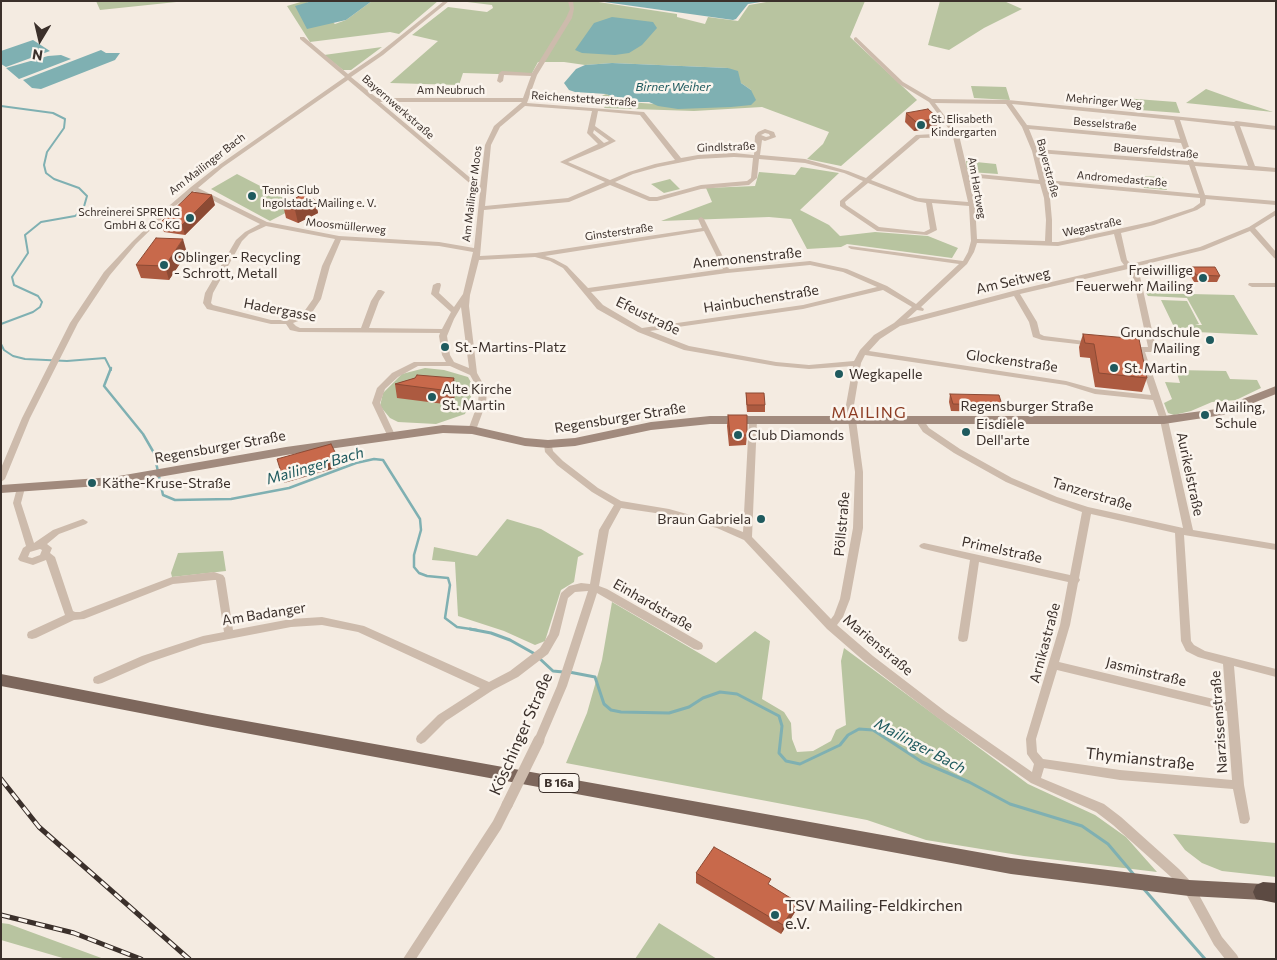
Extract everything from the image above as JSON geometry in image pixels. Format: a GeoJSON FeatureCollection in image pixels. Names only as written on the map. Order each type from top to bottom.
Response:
{"type":"FeatureCollection","features":[{"type":"Feature","properties":{"kind":"main road","name":"B 16a"},"geometry":{"type":"LineString","coordinates":[[1,680],[207,720],[1011,866],[1163,886],[1269,893]]}},
{"type":"Feature","properties":{"kind":"street","name":"Am Mailinger Bach"},"geometry":{"type":"LineString","coordinates":[[1,479],[26,418],[60,349],[88,299],[134,242],[193,188],[246,147],[412,31],[447,1]]}},
{"type":"Feature","properties":{"kind":"street","name":"Am Mailinger Moos"},"geometry":{"type":"LineString","coordinates":[[480,382],[473,373],[466,326],[466,295],[476,254],[488,145],[493,131],[525,102],[534,75],[569,18],[572,9],[570,1]]}},
{"type":"Feature","properties":{"kind":"street","name":"Bayernwerkstraße"},"geometry":{"type":"LineString","coordinates":[[302,38],[482,191]]}},
{"type":"Feature","properties":{"kind":"street","name":"Am Hartweg"},"geometry":{"type":"LineString","coordinates":[[853,420],[850,405],[857,363],[862,352],[877,337],[897,324],[965,263],[974,241],[972,204],[956,135],[931,101],[902,83],[856,40]]}},
{"type":"Feature","properties":{"kind":"street"},"geometry":{"type":"LineString","coordinates":[[500,81],[502,73],[534,75]]}},
{"type":"Feature","properties":{"kind":"street","name":"Am Neubruch"},"geometry":{"type":"LineString","coordinates":[[376,100],[525,102]]}},
{"type":"Feature","properties":{"kind":"street","name":"Mehringer Weg"},"geometry":{"type":"LineString","coordinates":[[931,101],[1008,102],[1276,128]]}},
{"type":"Feature","properties":{"kind":"street","name":"Reichenstetterstraße"},"geometry":{"type":"LineString","coordinates":[[525,102],[642,113],[679,160]]}},
{"type":"Feature","properties":{"kind":"street","name":"Bayerstraße"},"geometry":{"type":"LineString","coordinates":[[1008,102],[1025,127],[1035,151],[1049,220],[1048,244]]}},
{"type":"Feature","properties":{"kind":"street"},"geometry":{"type":"LineString","coordinates":[[595,110],[590,133],[602,142],[600,147]]}},
{"type":"Feature","properties":{"kind":"street"},"geometry":{"type":"LineString","coordinates":[[1176,118],[1190,164],[1203,197]]}},
{"type":"Feature","properties":{"kind":"street"},"geometry":{"type":"LineString","coordinates":[[1236,123],[1252,168]]}},
{"type":"Feature","properties":{"kind":"street"},"geometry":{"type":"LineString","coordinates":[[591,126],[613,141],[563,162],[643,198],[658,199],[701,187],[749,183],[754,178],[759,137]]}},
{"type":"Feature","properties":{"kind":"street","name":"Besselstraße"},"geometry":{"type":"LineString","coordinates":[[1025,127],[1184,141]]}},
{"type":"Feature","properties":{"kind":"street"},"geometry":{"type":"LineString","coordinates":[[929,202],[934,230],[931,232],[877,229],[843,206],[842,202],[918,136],[956,135]]}},
{"type":"Feature","properties":{"kind":"street","name":"Bauersfeldstraße"},"geometry":{"type":"LineString","coordinates":[[1035,151],[1276,170]]}},
{"type":"Feature","properties":{"kind":"street","name":"Gindlstraße"},"geometry":{"type":"LineString","coordinates":[[482,208],[569,200],[631,173],[679,160],[716,156],[756,156],[805,161],[868,180],[902,196],[929,202],[972,204]]}},
{"type":"Feature","properties":{"kind":"street","name":"Andromedastraße"},"geometry":{"type":"LineString","coordinates":[[966,175],[1276,203]]}},
{"type":"Feature","properties":{"kind":"street","name":"Moosmüllerweg"},"geometry":{"type":"LineString","coordinates":[[193,188],[265,224],[340,238],[439,244],[476,254]]}},
{"type":"Feature","properties":{"kind":"street","name":"Wegastraße"},"geometry":{"type":"LineString","coordinates":[[974,241],[1048,244],[1117,232],[1181,216],[1203,204],[1203,197]]}},
{"type":"Feature","properties":{"kind":"street","name":"Am Seitweg"},"geometry":{"type":"LineString","coordinates":[[897,324],[930,314],[1202,249],[1251,228],[1276,212]]}},
{"type":"Feature","properties":{"kind":"street"},"geometry":{"type":"LineString","coordinates":[[702,219],[727,271]]}},
{"type":"Feature","properties":{"kind":"street","name":"Hadergasse"},"geometry":{"type":"LineString","coordinates":[[265,224],[247,233],[239,240],[209,293],[207,303],[222,312],[271,322],[288,322],[293,328],[300,330],[444,331],[454,324],[466,326]]}},
{"type":"Feature","properties":{"kind":"street"},"geometry":{"type":"LineString","coordinates":[[1251,228],[1276,258]]}},
{"type":"Feature","properties":{"kind":"street","name":"Ginsterstraße"},"geometry":{"type":"LineString","coordinates":[[535,255],[706,230]]}},
{"type":"Feature","properties":{"kind":"street"},"geometry":{"type":"LineString","coordinates":[[1117,232],[1124,261],[1135,272],[1152,348],[1130,348]]}},
{"type":"Feature","properties":{"kind":"street"},"geometry":{"type":"LineString","coordinates":[[288,322],[306,315],[312,309],[326,266],[340,238]]}},
{"type":"Feature","properties":{"kind":"street"},"geometry":{"type":"LineString","coordinates":[[850,247],[965,263]]}},
{"type":"Feature","properties":{"kind":"street","name":"Efeustraße"},"geometry":{"type":"LineString","coordinates":[[476,254],[535,255],[552,260],[565,267],[600,307],[641,330],[687,348],[751,361],[809,366],[857,363]]}},
{"type":"Feature","properties":{"kind":"street","name":"Anemonenstraße"},"geometry":{"type":"LineString","coordinates":[[585,291],[791,263],[826,265],[845,270],[884,288],[930,314]]}},
{"type":"Feature","properties":{"kind":"street"},"geometry":{"type":"LineString","coordinates":[[437,284],[435,294],[455,311]]}},
{"type":"Feature","properties":{"kind":"street"},"geometry":{"type":"LineString","coordinates":[[1252,284],[1276,284]]}},
{"type":"Feature","properties":{"kind":"street","name":"Hainbuchenstraße"},"geometry":{"type":"LineString","coordinates":[[641,330],[803,307],[884,288]]}},
{"type":"Feature","properties":{"kind":"street"},"geometry":{"type":"LineString","coordinates":[[364,331],[375,301],[381,292]]}},
{"type":"Feature","properties":{"kind":"street"},"geometry":{"type":"LineString","coordinates":[[1016,293],[1033,322],[1036,335],[1042,338],[1101,345]]}},
{"type":"Feature","properties":{"kind":"street","name":"Am Mailinger Moos"},"geometry":{"type":"LineString","coordinates":[[444,331],[466,295]]}},
{"type":"Feature","properties":{"kind":"street"},"geometry":{"type":"LineString","coordinates":[[444,331],[446,356],[451,364]]}},
{"type":"Feature","properties":{"kind":"street"},"geometry":{"type":"LineString","coordinates":[[1140,349],[1164,420]]}},
{"type":"Feature","properties":{"kind":"street","name":"Glockenstraße"},"geometry":{"type":"LineString","coordinates":[[862,352],[1066,383],[1095,391],[1156,398]]}},
{"type":"Feature","properties":{"kind":"street","name":"Am Mailinger Moos"},"geometry":{"type":"LineString","coordinates":[[392,437],[376,404],[381,388],[395,376],[418,364],[451,364],[473,373]]}},
{"type":"Feature","properties":{"kind":"street"},"geometry":{"type":"LineString","coordinates":[[472,430],[482,403],[483,391],[480,382]]}},
{"type":"Feature","properties":{"kind":"street","name":"Regensburger Straße"},"geometry":{"type":"LineString","coordinates":[[1,489],[139,477],[294,450],[443,429],[472,430],[525,442],[548,444],[575,442],[651,426],[688,421],[1164,420],[1218,412],[1276,390]]}},
{"type":"Feature","properties":{"kind":"street"},"geometry":{"type":"LineString","coordinates":[[747,538],[753,420]]}},
{"type":"Feature","properties":{"kind":"street","name":"Pöllstraße"},"geometry":{"type":"LineString","coordinates":[[831,626],[838,617],[845,599],[858,528],[859,472],[853,420]]}},
{"type":"Feature","properties":{"kind":"street","name":"Tanzerstraße"},"geometry":{"type":"LineString","coordinates":[[919,420],[926,430],[957,452],[1009,480],[1086,510],[1184,532],[1276,547]]}},
{"type":"Feature","properties":{"kind":"street","name":"Aurikelstraße"},"geometry":{"type":"LineString","coordinates":[[1164,420],[1184,532]]}},
{"type":"Feature","properties":{"kind":"street","name":"Marienstraße"},"geometry":{"type":"LineString","coordinates":[[548,444],[549,452],[560,463],[619,504],[669,512],[720,526],[747,538],[831,626],[869,659],[942,715],[1036,780],[1100,808],[1175,873],[1189,888],[1218,941],[1233,959]]}},
{"type":"Feature","properties":{"kind":"street"},"geometry":{"type":"LineString","coordinates":[[21,488],[17,503],[35,546]]}},
{"type":"Feature","properties":{"kind":"street","name":"Köschinger Straße"},"geometry":{"type":"LineString","coordinates":[[409,959],[497,825],[539,740],[562,686],[594,588],[604,530],[619,504]]}},
{"type":"Feature","properties":{"kind":"street","name":"Arnikastraße"},"geometry":{"type":"LineString","coordinates":[[1040,763],[1032,754],[1031,739],[1055,665],[1075,580],[1086,510]]}},
{"type":"Feature","properties":{"kind":"street"},"geometry":{"type":"LineString","coordinates":[[35,546],[47,548],[46,555],[37,562],[24,561],[23,553],[56,532],[83,522]]}},
{"type":"Feature","properties":{"kind":"street","name":"Narzissenstraße"},"geometry":{"type":"LineString","coordinates":[[1184,532],[1186,641],[1190,648],[1202,654],[1228,661],[1230,707],[1238,785],[1244,819]]}},
{"type":"Feature","properties":{"kind":"street","name":"Primelstraße"},"geometry":{"type":"LineString","coordinates":[[924,546],[1075,580]]}},
{"type":"Feature","properties":{"kind":"street"},"geometry":{"type":"LineString","coordinates":[[46,555],[50,557],[69,613],[73,616]]}},
{"type":"Feature","properties":{"kind":"street"},"geometry":{"type":"LineString","coordinates":[[963,638],[976,558]]}},
{"type":"Feature","properties":{"kind":"street"},"geometry":{"type":"LineString","coordinates":[[32,635],[73,616],[81,616],[172,581],[214,576],[220,578],[222,584],[229,634]]}},
{"type":"Feature","properties":{"kind":"street"},"geometry":{"type":"LineString","coordinates":[[421,740],[442,718],[489,687],[530,664],[544,651],[554,635],[564,596],[572,590],[581,587],[594,588]]}},
{"type":"Feature","properties":{"kind":"street","name":"Einhardstraße"},"geometry":{"type":"LineString","coordinates":[[594,588],[698,646]]}},
{"type":"Feature","properties":{"kind":"street","name":"Am Badanger"},"geometry":{"type":"LineString","coordinates":[[98,680],[178,647],[229,634],[306,621],[340,624],[384,639],[489,687]]}},
{"type":"Feature","properties":{"kind":"street"},"geometry":{"type":"LineString","coordinates":[[1228,661],[1276,673]]}},
{"type":"Feature","properties":{"kind":"street","name":"Jasminstraße"},"geometry":{"type":"LineString","coordinates":[[1055,665],[1230,707]]}},
{"type":"Feature","properties":{"kind":"street"},"geometry":{"type":"LineString","coordinates":[[1036,780],[1040,763]]}},
{"type":"Feature","properties":{"kind":"street","name":"Thymianstraße"},"geometry":{"type":"LineString","coordinates":[[1040,763],[1120,775],[1238,785]]}},
{"type":"Feature","properties":{"kind":"green space"},"geometry":{"type":"Polygon","coordinates":[[[96,1],[186,1],[100,10],[96,1]]]}},
{"type":"Feature","properties":{"kind":"green space"},"geometry":{"type":"Polygon","coordinates":[[[304,1],[312,1],[307,2],[335,24],[346,20],[372,1],[438,1],[399,34],[390,32],[310,42],[287,6],[304,1]]]}},
{"type":"Feature","properties":{"kind":"green space"},"geometry":{"type":"Polygon","coordinates":[[[459,1],[592,1],[677,14],[677,17],[705,24],[708,17],[738,21],[749,5],[772,1],[865,1],[850,37],[917,100],[841,166],[807,159],[823,144],[829,132],[762,107],[694,111],[604,108],[608,101],[599,97],[606,94],[628,102],[655,104],[751,90],[741,83],[728,68],[612,63],[585,65],[564,62],[538,62],[531,75],[463,73],[459,85],[390,83],[438,41],[412,35],[448,7],[487,12],[493,8],[492,5],[459,1]]]}},
{"type":"Feature","properties":{"kind":"green space"},"geometry":{"type":"Polygon","coordinates":[[[940,1],[1004,1],[1022,9],[984,28],[949,50],[928,45],[940,1]]]}},
{"type":"Feature","properties":{"kind":"green space"},"geometry":{"type":"Polygon","coordinates":[[[382,47],[351,70],[343,70],[324,55],[382,47]]]}},
{"type":"Feature","properties":{"kind":"green space"},"geometry":{"type":"Polygon","coordinates":[[[971,86],[1006,87],[1010,100],[974,98],[971,86]]]}},
{"type":"Feature","properties":{"kind":"green space"},"geometry":{"type":"Polygon","coordinates":[[[1206,89],[1245,103],[1273,112],[1186,103],[1206,89]]]}},
{"type":"Feature","properties":{"kind":"green space"},"geometry":{"type":"Polygon","coordinates":[[[1123,98],[1176,102],[1180,113],[1126,109],[1123,98]]]}},
{"type":"Feature","properties":{"kind":"green space"},"geometry":{"type":"Polygon","coordinates":[[[966,161],[996,164],[998,174],[970,172],[966,168],[966,161]]]}},
{"type":"Feature","properties":{"kind":"green space"},"geometry":{"type":"Polygon","coordinates":[[[801,167],[839,173],[800,210],[829,225],[840,236],[875,232],[928,236],[958,248],[952,258],[847,244],[841,247],[807,249],[791,219],[769,217],[661,221],[712,202],[706,188],[755,186],[759,172],[795,175],[801,167]]]}},
{"type":"Feature","properties":{"kind":"green space","name":"Tennis Club Ingolstadt-Mailing e. V."},"geometry":{"type":"Polygon","coordinates":[[[237,174],[299,206],[270,221],[211,189],[237,174]]]}},
{"type":"Feature","properties":{"kind":"green space"},"geometry":{"type":"Polygon","coordinates":[[[1141,176],[1163,177],[1167,190],[1144,188],[1141,176]]]}},
{"type":"Feature","properties":{"kind":"green space"},"geometry":{"type":"Polygon","coordinates":[[[670,179],[680,189],[664,193],[651,184],[670,179]]]}},
{"type":"Feature","properties":{"kind":"green space"},"geometry":{"type":"Polygon","coordinates":[[[1146,293],[1234,295],[1258,335],[1176,331],[1161,300],[1187,301],[1199,324],[1195,325],[1202,325],[1187,298],[1148,296],[1146,293]]]}},
{"type":"Feature","properties":{"kind":"green space"},"geometry":{"type":"Polygon","coordinates":[[[425,368],[444,370],[468,377],[474,388],[465,414],[436,424],[398,422],[390,418],[380,406],[383,393],[402,374],[425,368]]]}},
{"type":"Feature","properties":{"kind":"green space"},"geometry":{"type":"Polygon","coordinates":[[[1176,370],[1226,371],[1230,379],[1257,380],[1261,388],[1236,400],[1212,402],[1191,411],[1174,415],[1168,413],[1164,403],[1172,399],[1165,382],[1180,383],[1176,370]]]}},
{"type":"Feature","properties":{"kind":"green space"},"geometry":{"type":"Polygon","coordinates":[[[507,519],[541,529],[584,554],[578,557],[574,582],[561,590],[545,641],[535,645],[504,631],[458,616],[455,562],[432,560],[434,547],[477,556],[507,519]]]}},
{"type":"Feature","properties":{"kind":"green space"},"geometry":{"type":"Polygon","coordinates":[[[223,551],[226,571],[172,577],[171,573],[178,553],[223,551]]]}},
{"type":"Feature","properties":{"kind":"green space"},"geometry":{"type":"Polygon","coordinates":[[[612,602],[716,663],[755,631],[770,641],[762,699],[784,712],[791,723],[792,739],[797,752],[813,751],[831,741],[836,730],[846,725],[841,661],[844,648],[1028,784],[1095,815],[1126,837],[1157,872],[1024,856],[926,840],[867,820],[566,763],[587,713],[602,660],[612,602]]]}},
{"type":"Feature","properties":{"kind":"green space"},"geometry":{"type":"Polygon","coordinates":[[[1173,834],[1276,843],[1276,877],[1222,871],[1202,863],[1185,850],[1173,834]]]}},
{"type":"Feature","properties":{"kind":"green space"},"geometry":{"type":"Polygon","coordinates":[[[1,923],[9,924],[104,959],[66,959],[1,940],[1,923]]]}},
{"type":"Feature","properties":{"kind":"green space"},"geometry":{"type":"Polygon","coordinates":[[[659,923],[717,959],[635,959],[659,923]]]}},
{"type":"Feature","properties":{"kind":"water"},"geometry":{"type":"Polygon","coordinates":[[[312,1],[372,1],[346,20],[307,29],[295,6],[312,1]]]}},
{"type":"Feature","properties":{"kind":"water"},"geometry":{"type":"Polygon","coordinates":[[[597,1],[767,1],[748,4],[736,19],[733,20],[597,1]]]}},
{"type":"Feature","properties":{"kind":"water"},"geometry":{"type":"Polygon","coordinates":[[[612,17],[653,22],[657,28],[642,45],[629,53],[615,55],[582,53],[575,50],[594,23],[612,17]]]}},
{"type":"Feature","properties":{"kind":"water"},"geometry":{"type":"Polygon","coordinates":[[[33,40],[50,51],[6,67],[1,64],[1,51],[33,40]]]}},
{"type":"Feature","properties":{"kind":"water"},"geometry":{"type":"Polygon","coordinates":[[[101,50],[106,53],[120,53],[115,60],[41,89],[32,88],[23,80],[101,50]]]}},
{"type":"Feature","properties":{"kind":"water"},"geometry":{"type":"Polygon","coordinates":[[[61,55],[71,59],[19,79],[6,68],[48,56],[61,55]]]}},
{"type":"Feature","properties":{"kind":"water","name":"Birner Weiher"},"geometry":{"type":"Polygon","coordinates":[[[612,63],[728,68],[738,71],[741,83],[751,90],[756,100],[751,105],[678,109],[658,106],[649,102],[628,102],[606,94],[575,92],[569,90],[564,83],[576,69],[585,65],[612,63]]]}},
{"type":"Feature","properties":{"kind":"building"},"geometry":{"type":"Polygon","coordinates":[[[928,109],[938,118],[916,122],[906,113],[928,109]]]}},
{"type":"Feature","properties":{"kind":"building"},"geometry":{"type":"Polygon","coordinates":[[[192,192],[212,195],[182,225],[161,222],[192,192]]]}},
{"type":"Feature","properties":{"kind":"building"},"geometry":{"type":"Polygon","coordinates":[[[303,194],[315,200],[295,210],[283,205],[303,194]]]}},
{"type":"Feature","properties":{"kind":"building"},"geometry":{"type":"Polygon","coordinates":[[[156,238],[183,239],[165,266],[136,265],[156,238]]]}},
{"type":"Feature","properties":{"kind":"building"},"geometry":{"type":"Polygon","coordinates":[[[1192,267],[1215,267],[1220,276],[1196,275],[1192,267]]]}},
{"type":"Feature","properties":{"kind":"building"},"geometry":{"type":"Polygon","coordinates":[[[1083,334],[1139,339],[1147,378],[1099,373],[1094,344],[1085,343],[1083,334]]]}},
{"type":"Feature","properties":{"kind":"building"},"geometry":{"type":"Polygon","coordinates":[[[417,375],[454,378],[450,391],[395,384],[415,378],[417,375]]]}},
{"type":"Feature","properties":{"kind":"building"},"geometry":{"type":"Polygon","coordinates":[[[746,393],[764,393],[765,405],[747,405],[746,393]]]}},
{"type":"Feature","properties":{"kind":"building"},"geometry":{"type":"Polygon","coordinates":[[[950,394],[999,395],[1002,405],[953,404],[950,394]]]}},
{"type":"Feature","properties":{"kind":"building"},"geometry":{"type":"Polygon","coordinates":[[[728,415],[747,415],[747,435],[730,435],[728,415]]]}},
{"type":"Feature","properties":{"kind":"building"},"geometry":{"type":"Polygon","coordinates":[[[331,444],[337,456],[281,472],[277,459],[331,444]]]}},
{"type":"Feature","properties":{"kind":"building"},"geometry":{"type":"Polygon","coordinates":[[[714,847],[771,879],[768,884],[797,902],[783,925],[696,873],[714,847]]]}},
{"type":"Feature","properties":{"kind":"waterway","name":"Mailinger Bach"},"geometry":{"type":"LineString","coordinates":[[1,106],[53,113],[65,119],[64,128],[47,152],[44,165],[46,173],[54,179],[79,188],[87,196],[83,210],[75,216],[41,222],[25,235],[28,253],[12,277],[14,285],[38,296],[42,302],[40,307],[33,312],[1,324]]}},
{"type":"Feature","properties":{"kind":"waterway","name":"Mailinger Bach"},"geometry":{"type":"LineString","coordinates":[[1,344],[4,350],[13,356],[25,359],[67,361],[105,358],[111,369]]}},
{"type":"Feature","properties":{"kind":"waterway","name":"Mailinger Bach"},"geometry":{"type":"LineString","coordinates":[[111,369],[104,386],[143,434],[154,453],[163,495],[175,500],[231,499],[289,488],[356,463],[374,459],[383,460],[420,519],[421,530],[414,555],[414,567],[419,573],[427,576],[448,578],[450,585],[445,618],[457,627],[477,630]]}},
{"type":"Feature","properties":{"kind":"waterway","name":"Mailinger Bach"},"geometry":{"type":"LineString","coordinates":[[470,629],[491,633],[510,640],[535,654]]}},
{"type":"Feature","properties":{"kind":"waterway","name":"Mailinger Bach"},"geometry":{"type":"LineString","coordinates":[[539,658],[553,671],[563,672]]}},
{"type":"Feature","properties":{"kind":"waterway","name":"Mailinger Bach"},"geometry":{"type":"LineString","coordinates":[[569,672],[595,677],[604,704],[611,710],[621,712],[669,713],[689,707],[703,698],[720,692],[737,694],[779,716],[782,726],[779,753],[786,761],[800,764],[840,745],[848,735],[859,729],[873,730],[922,762],[969,782],[1010,804],[1082,826],[1108,844],[1135,876]]}},
{"type":"Feature","properties":{"kind":"waterway","name":"Mailinger Bach"},"geometry":{"type":"LineString","coordinates":[[1143,888],[1205,959]]}},
{"type":"Feature","properties":{"kind":"railway"},"geometry":{"type":"LineString","coordinates":[[1,779],[39,827],[189,959]]}},
{"type":"Feature","properties":{"kind":"railway"},"geometry":{"type":"LineString","coordinates":[[1,915],[74,933],[141,959]]}},
{"type":"Feature","properties":{"kind":"place","name":"St. Elisabeth Kindergarten"},"geometry":{"type":"Point","coordinates":[921,125]}},
{"type":"Feature","properties":{"kind":"place","name":"Tennis Club Ingolstadt-Mailing e. V."},"geometry":{"type":"Point","coordinates":[252,196]}},
{"type":"Feature","properties":{"kind":"place","name":"Schreinerei SPRENG GmbH & Co KG"},"geometry":{"type":"Point","coordinates":[190,218]}},
{"type":"Feature","properties":{"kind":"place","name":"Oblinger - Recycling - Schrott, Metall"},"geometry":{"type":"Point","coordinates":[164,265]}},
{"type":"Feature","properties":{"kind":"place","name":"Freiwillige Feuerwehr Mailing"},"geometry":{"type":"Point","coordinates":[1203,278]}},
{"type":"Feature","properties":{"kind":"place","name":"Grundschule Mailing"},"geometry":{"type":"Point","coordinates":[1210,340]}},
{"type":"Feature","properties":{"kind":"place","name":"St.-Martins-Platz"},"geometry":{"type":"Point","coordinates":[445,347]}},
{"type":"Feature","properties":{"kind":"place","name":"St. Martin"},"geometry":{"type":"Point","coordinates":[1114,368]}},
{"type":"Feature","properties":{"kind":"place","name":"Wegkapelle"},"geometry":{"type":"Point","coordinates":[839,374]}},
{"type":"Feature","properties":{"kind":"place","name":"Alte Kirche St. Martin"},"geometry":{"type":"Point","coordinates":[432,397]}},
{"type":"Feature","properties":{"kind":"place","name":"Mailing, Schule"},"geometry":{"type":"Point","coordinates":[1205,415]}},
{"type":"Feature","properties":{"kind":"place","name":"Eisdiele Dell'arte"},"geometry":{"type":"Point","coordinates":[966,432]}},
{"type":"Feature","properties":{"kind":"place","name":"Club Diamonds"},"geometry":{"type":"Point","coordinates":[738,435]}},
{"type":"Feature","properties":{"kind":"place","name":"Käthe-Kruse-Straße"},"geometry":{"type":"Point","coordinates":[92,483]}},
{"type":"Feature","properties":{"kind":"place","name":"Braun Gabriela"},"geometry":{"type":"Point","coordinates":[761,519]}},
{"type":"Feature","properties":{"kind":"place","name":"TSV Mailing-Feldkirchen e.V."},"geometry":{"type":"Point","coordinates":[775,915]}},
{"type":"Feature","properties":{"kind":"district","name":"MAILING"},"geometry":{"type":"Point","coordinates":[869,413]}}]}
